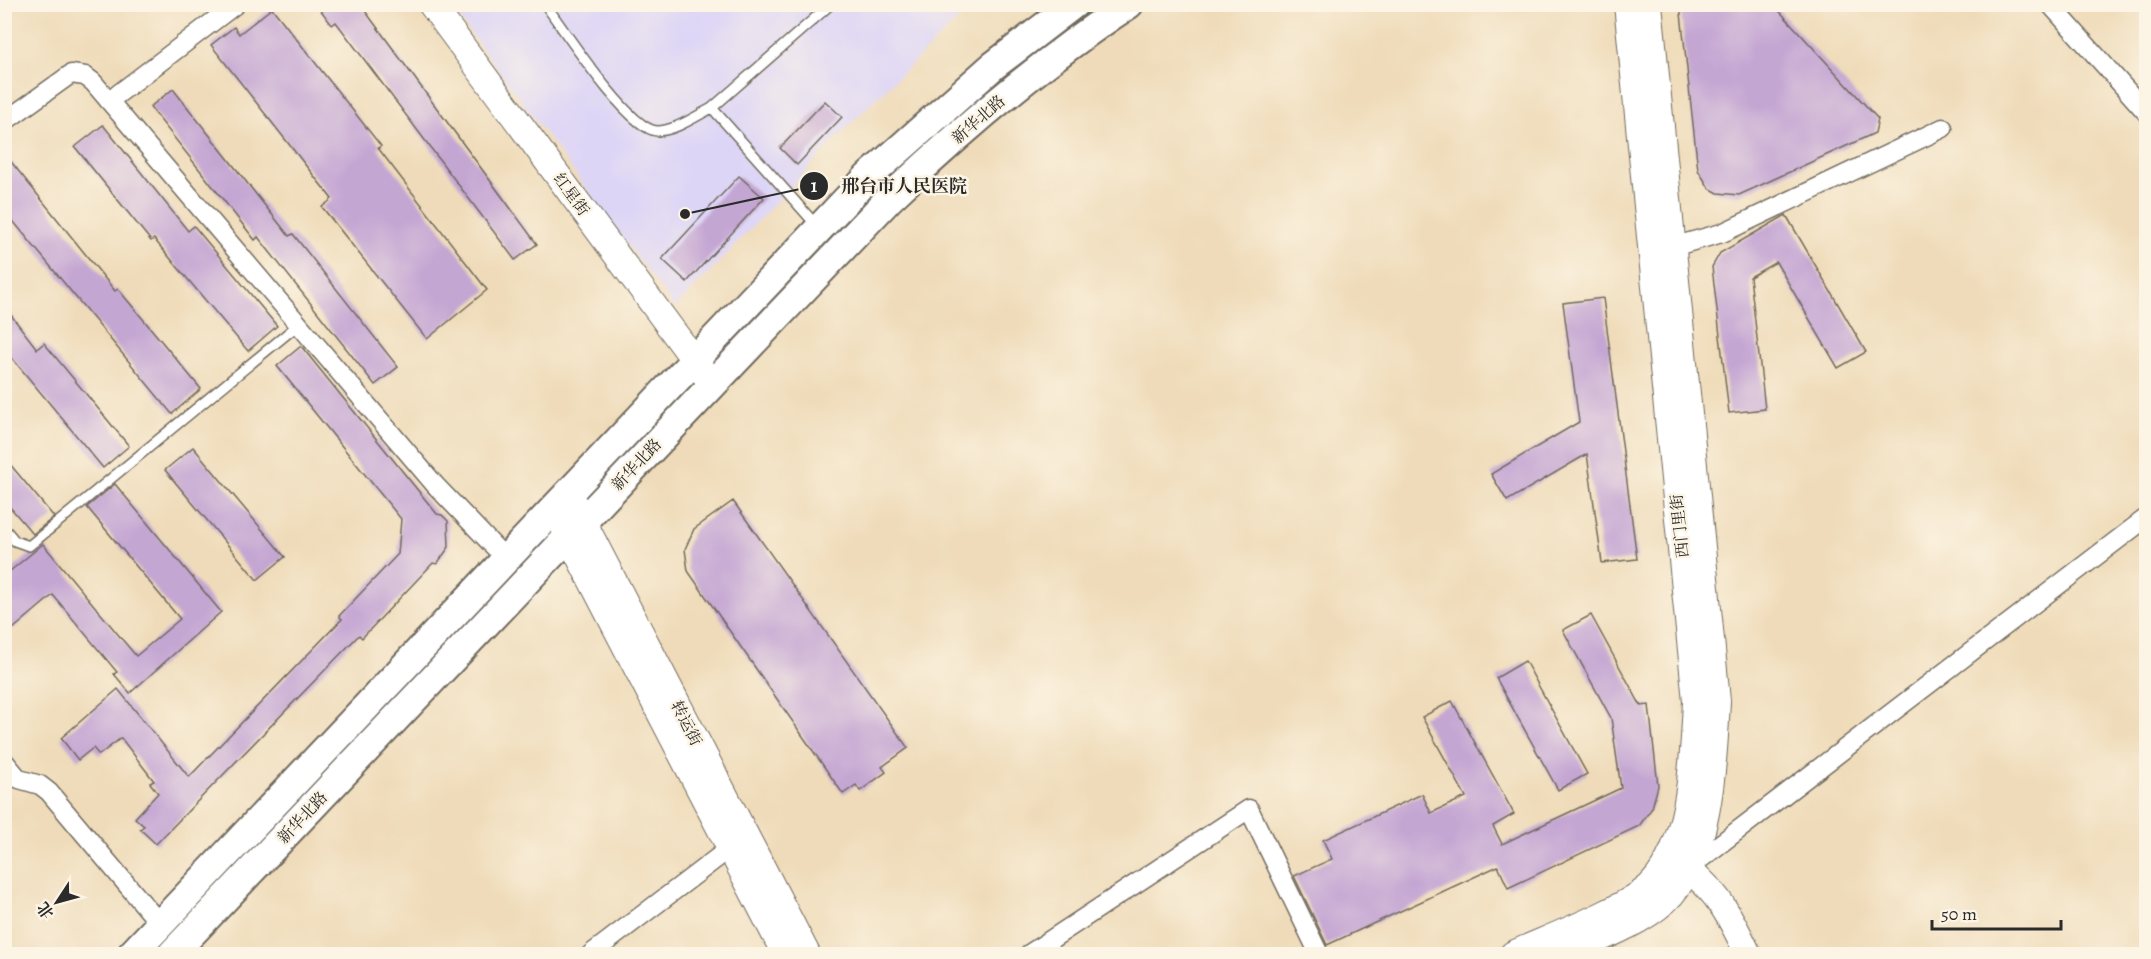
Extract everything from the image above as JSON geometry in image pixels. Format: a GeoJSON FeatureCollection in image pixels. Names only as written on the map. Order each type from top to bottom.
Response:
{"type":"FeatureCollection","features":[{"type":"Feature","properties":{"kind":"main road","name":"新华北路"},"geometry":{"type":"LineString","coordinates":[[132,954],[818,228],[890,156],[963,91],[1020,44],[1074,4]]}},
{"type":"Feature","properties":{"kind":"main road","name":"新华北路"},"geometry":{"type":"LineString","coordinates":[[172,954],[851,237],[918,172],[1038,68],[1129,4]]}},
{"type":"Feature","properties":{"kind":"street"},"geometry":{"type":"LineString","coordinates":[[109,101],[236,4]]}},
{"type":"Feature","properties":{"kind":"street","name":"红星街"},"geometry":{"type":"LineString","coordinates":[[431,4],[712,384]]}},
{"type":"Feature","properties":{"kind":"street","name":"西门里街"},"geometry":{"type":"LineString","coordinates":[[1514,954],[1636,896],[1680,862],[1693,772],[1696,701],[1627,4]]}},
{"type":"Feature","properties":{"kind":"street"},"geometry":{"type":"LineString","coordinates":[[1564,954],[1647,914],[1666,900],[1713,776],[1717,701],[1649,4]]}},
{"type":"Feature","properties":{"kind":"street"},"geometry":{"type":"LineString","coordinates":[[2050,4],[2146,112]]}},
{"type":"Feature","properties":{"kind":"street"},"geometry":{"type":"LineString","coordinates":[[4,122],[71,74],[85,76],[109,101],[436,486],[505,558]]}},
{"type":"Feature","properties":{"kind":"street"},"geometry":{"type":"LineString","coordinates":[[1672,247],[1722,233],[1942,128]]}},
{"type":"Feature","properties":{"kind":"street","name":"转运街"},"geometry":{"type":"LineString","coordinates":[[561,500],[738,842],[807,954]]}},
{"type":"Feature","properties":{"kind":"street"},"geometry":{"type":"LineString","coordinates":[[1680,862],[2146,518]]}},
{"type":"Feature","properties":{"kind":"street"},"geometry":{"type":"LineString","coordinates":[[4,761],[19,779],[40,785],[49,792],[160,924]]}},
{"type":"Feature","properties":{"kind":"street"},"geometry":{"type":"LineString","coordinates":[[1029,954],[1249,809],[1319,954]]}},
{"type":"Feature","properties":{"kind":"street"},"geometry":{"type":"LineString","coordinates":[[591,954],[738,842]]}},
{"type":"Feature","properties":{"kind":"street","name":"转运街"},"geometry":{"type":"LineString","coordinates":[[738,842],[785,954]]}},
{"type":"Feature","properties":{"kind":"street"},"geometry":{"type":"LineString","coordinates":[[1680,862],[1711,887],[1724,905],[1748,954]]}},
{"type":"Feature","properties":{"kind":"lane"},"geometry":{"type":"LineString","coordinates":[[545,4],[624,110],[646,129],[669,129],[712,108],[831,4]]}},
{"type":"Feature","properties":{"kind":"lane"},"geometry":{"type":"LineString","coordinates":[[712,108],[818,228]]}},
{"type":"Feature","properties":{"kind":"lane"},"geometry":{"type":"LineString","coordinates":[[4,528],[15,541],[29,546],[299,324]]}},
{"type":"Feature","properties":{"kind":"shaded area"},"geometry":{"type":"Polygon","coordinates":[[[450,5],[973,5],[855,119],[675,308],[450,5]]]}},
{"type":"Feature","properties":{"kind":"building"},"geometry":{"type":"Polygon","coordinates":[[[316,4],[360,4],[537,244],[515,260],[336,22],[332,25],[316,4]]]}},
{"type":"Feature","properties":{"kind":"building"},"geometry":{"type":"Polygon","coordinates":[[[1680,4],[1773,4],[1878,119],[1875,133],[1739,195],[1718,193],[1709,188],[1698,170],[1680,4]]]}},
{"type":"Feature","properties":{"kind":"building"},"geometry":{"type":"Polygon","coordinates":[[[272,8],[381,146],[378,148],[487,290],[427,339],[322,207],[332,199],[211,45],[234,27],[239,34],[272,8]]]}},
{"type":"Feature","properties":{"kind":"building"},"geometry":{"type":"Polygon","coordinates":[[[173,89],[289,236],[293,234],[398,367],[375,385],[258,237],[255,240],[150,107],[173,89]]]}},
{"type":"Feature","properties":{"kind":"building"},"geometry":{"type":"Polygon","coordinates":[[[825,101],[842,117],[797,165],[780,148],[825,101]]]}},
{"type":"Feature","properties":{"kind":"building"},"geometry":{"type":"Polygon","coordinates":[[[103,125],[188,231],[194,226],[277,326],[248,351],[154,239],[151,241],[75,147],[103,125]]]}},
{"type":"Feature","properties":{"kind":"building"},"geometry":{"type":"Polygon","coordinates":[[[4,153],[115,291],[118,289],[201,389],[172,414],[4,210],[4,153]]]}},
{"type":"Feature","properties":{"kind":"building"},"geometry":{"type":"Polygon","coordinates":[[[739,176],[764,198],[687,282],[662,259],[739,176]]]}},
{"type":"Feature","properties":{"kind":"building"},"geometry":{"type":"Polygon","coordinates":[[[1786,215],[1866,352],[1838,368],[1776,262],[1750,277],[1765,409],[1729,413],[1712,267],[1720,253],[1786,215]]]}},
{"type":"Feature","properties":{"kind":"building"},"geometry":{"type":"Polygon","coordinates":[[[1603,298],[1637,559],[1602,563],[1587,454],[1507,501],[1491,474],[1579,422],[1563,303],[1603,298]]]}},
{"type":"Feature","properties":{"kind":"building"},"geometry":{"type":"Polygon","coordinates":[[[4,306],[37,349],[44,343],[129,446],[103,468],[12,358],[4,364],[4,306]]]}},
{"type":"Feature","properties":{"kind":"building"},"geometry":{"type":"Polygon","coordinates":[[[301,346],[437,514],[442,515],[448,521],[449,547],[437,564],[433,563],[362,638],[359,635],[156,844],[140,829],[144,826],[135,818],[158,793],[150,783],[154,781],[121,738],[99,755],[93,748],[78,760],[61,738],[118,689],[189,777],[342,619],[339,616],[398,554],[401,519],[277,366],[301,346]]]}},
{"type":"Feature","properties":{"kind":"building"},"geometry":{"type":"Polygon","coordinates":[[[193,447],[285,557],[257,580],[165,470],[193,447]]]}},
{"type":"Feature","properties":{"kind":"building"},"geometry":{"type":"Polygon","coordinates":[[[4,457],[54,517],[33,534],[4,500],[4,457]]]}},
{"type":"Feature","properties":{"kind":"building"},"geometry":{"type":"Polygon","coordinates":[[[115,484],[221,612],[130,693],[114,674],[117,672],[53,595],[13,629],[4,619],[4,576],[43,544],[136,656],[180,619],[87,507],[115,484]]]}},
{"type":"Feature","properties":{"kind":"building"},"geometry":{"type":"Polygon","coordinates":[[[733,501],[908,748],[882,767],[886,772],[860,791],[856,785],[843,794],[688,571],[685,549],[694,529],[733,501]]]}},
{"type":"Feature","properties":{"kind":"building"},"geometry":{"type":"Polygon","coordinates":[[[1591,615],[1641,706],[1649,705],[1658,786],[1652,808],[1639,826],[1508,888],[1498,866],[1327,945],[1294,876],[1332,859],[1323,840],[1422,794],[1431,813],[1466,797],[1422,717],[1452,701],[1514,814],[1493,826],[1502,844],[1621,788],[1611,718],[1563,630],[1591,615]]]}},
{"type":"Feature","properties":{"kind":"building"},"geometry":{"type":"Polygon","coordinates":[[[1525,661],[1587,774],[1558,790],[1496,678],[1525,661]]]}},
{"type":"Feature","properties":{"kind":"place","name":"邢台市人民医院"},"geometry":{"type":"Point","coordinates":[685,214]}}]}
